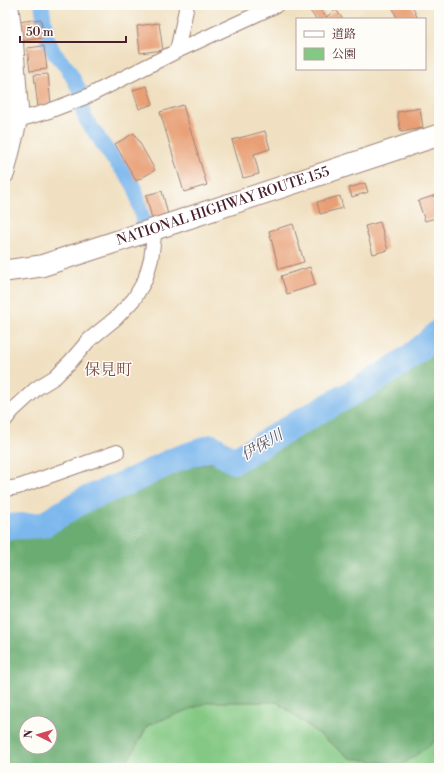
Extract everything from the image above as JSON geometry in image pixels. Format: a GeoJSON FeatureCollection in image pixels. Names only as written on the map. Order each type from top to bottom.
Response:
{"type":"FeatureCollection","features":[{"type":"Feature","properties":{"kind":"highway","name":"NATIONAL HIGHWAY ROUTE 155"},"geometry":{"type":"LineString","coordinates":[[5,271],[41,266],[439,135]]}},
{"type":"Feature","properties":{"kind":"main road"},"geometry":{"type":"LineString","coordinates":[[5,174],[14,112],[14,43],[9,5]]}},
{"type":"Feature","properties":{"kind":"street"},"geometry":{"type":"LineString","coordinates":[[177,51],[187,5]]}},
{"type":"Feature","properties":{"kind":"street"},"geometry":{"type":"LineString","coordinates":[[14,112],[50,111],[88,96],[177,51],[276,5]]}},
{"type":"Feature","properties":{"kind":"street"},"geometry":{"type":"LineString","coordinates":[[5,420],[13,410],[37,388],[60,372],[89,340],[116,318],[134,299],[145,280],[151,259],[155,229]]}},
{"type":"Feature","properties":{"kind":"street"},"geometry":{"type":"LineString","coordinates":[[5,489],[18,487],[117,452]]}},
{"type":"Feature","properties":{"kind":"green space"},"geometry":{"type":"Polygon","coordinates":[[[439,342],[439,724],[433,743],[402,765],[350,758],[277,702],[209,702],[148,725],[124,768],[5,768],[5,538],[61,527],[143,479],[220,460],[336,405],[414,365],[439,342]]]}},
{"type":"Feature","properties":{"kind":"green space"},"geometry":{"type":"Polygon","coordinates":[[[209,702],[277,702],[350,758],[401,765],[433,743],[439,724],[439,768],[124,768],[148,725],[209,702]]]}},
{"type":"Feature","properties":{"kind":"building"},"geometry":{"type":"Polygon","coordinates":[[[392,5],[412,5],[417,17],[414,18],[397,18],[392,5]]]}},
{"type":"Feature","properties":{"kind":"building"},"geometry":{"type":"Polygon","coordinates":[[[317,6],[326,17],[336,10],[342,18],[315,18],[310,11],[317,6]]]}},
{"type":"Feature","properties":{"kind":"building"},"geometry":{"type":"Polygon","coordinates":[[[41,19],[43,38],[21,41],[18,22],[41,19]]]}},
{"type":"Feature","properties":{"kind":"building"},"geometry":{"type":"Polygon","coordinates":[[[159,23],[163,50],[140,53],[137,26],[159,23]]]}},
{"type":"Feature","properties":{"kind":"building"},"geometry":{"type":"Polygon","coordinates":[[[44,46],[47,69],[30,71],[27,48],[44,46]]]}},
{"type":"Feature","properties":{"kind":"building"},"geometry":{"type":"Polygon","coordinates":[[[48,74],[51,105],[38,107],[34,75],[48,74]]]}},
{"type":"Feature","properties":{"kind":"building"},"geometry":{"type":"Polygon","coordinates":[[[147,86],[153,104],[139,109],[133,90],[147,86]]]}},
{"type":"Feature","properties":{"kind":"building"},"geometry":{"type":"Polygon","coordinates":[[[183,105],[207,185],[184,192],[160,112],[183,105]]]}},
{"type":"Feature","properties":{"kind":"building"},"geometry":{"type":"Polygon","coordinates":[[[420,108],[423,128],[401,132],[397,112],[420,108]]]}},
{"type":"Feature","properties":{"kind":"building"},"geometry":{"type":"Polygon","coordinates":[[[265,131],[270,149],[254,154],[259,174],[243,178],[232,140],[265,131]]]}},
{"type":"Feature","properties":{"kind":"building"},"geometry":{"type":"Polygon","coordinates":[[[134,133],[155,170],[136,181],[115,144],[134,133]]]}},
{"type":"Feature","properties":{"kind":"building"},"geometry":{"type":"Polygon","coordinates":[[[365,183],[368,192],[352,197],[349,188],[365,183]]]}},
{"type":"Feature","properties":{"kind":"building"},"geometry":{"type":"Polygon","coordinates":[[[162,191],[168,215],[152,219],[146,195],[162,191]]]}},
{"type":"Feature","properties":{"kind":"building"},"geometry":{"type":"Polygon","coordinates":[[[436,195],[439,205],[439,217],[425,221],[418,201],[436,195]]]}},
{"type":"Feature","properties":{"kind":"building"},"geometry":{"type":"Polygon","coordinates":[[[340,196],[343,208],[320,214],[317,202],[340,196]]]}},
{"type":"Feature","properties":{"kind":"building"},"geometry":{"type":"Polygon","coordinates":[[[380,222],[388,250],[373,254],[365,226],[380,222]]]}},
{"type":"Feature","properties":{"kind":"building"},"geometry":{"type":"Polygon","coordinates":[[[293,224],[304,262],[279,269],[269,231],[293,224]]]}},
{"type":"Feature","properties":{"kind":"building"},"geometry":{"type":"Polygon","coordinates":[[[310,267],[315,285],[287,294],[281,276],[310,267]]]}},
{"type":"Feature","properties":{"kind":"waterway"},"geometry":{"type":"LineString","coordinates":[[42,6],[47,38],[54,53],[68,69],[80,91],[81,105],[85,118],[135,188],[148,241]]}},
{"type":"Feature","properties":{"kind":"waterway","name":"伊保川"},"geometry":{"type":"LineString","coordinates":[[5,527],[43,525],[82,501],[135,479],[174,460],[212,447],[234,461],[297,423],[351,394],[398,366],[439,332]]}},
{"type":"Feature","properties":{"kind":"district","name":"保見町"},"geometry":{"type":"Point","coordinates":[108,370]}}]}
